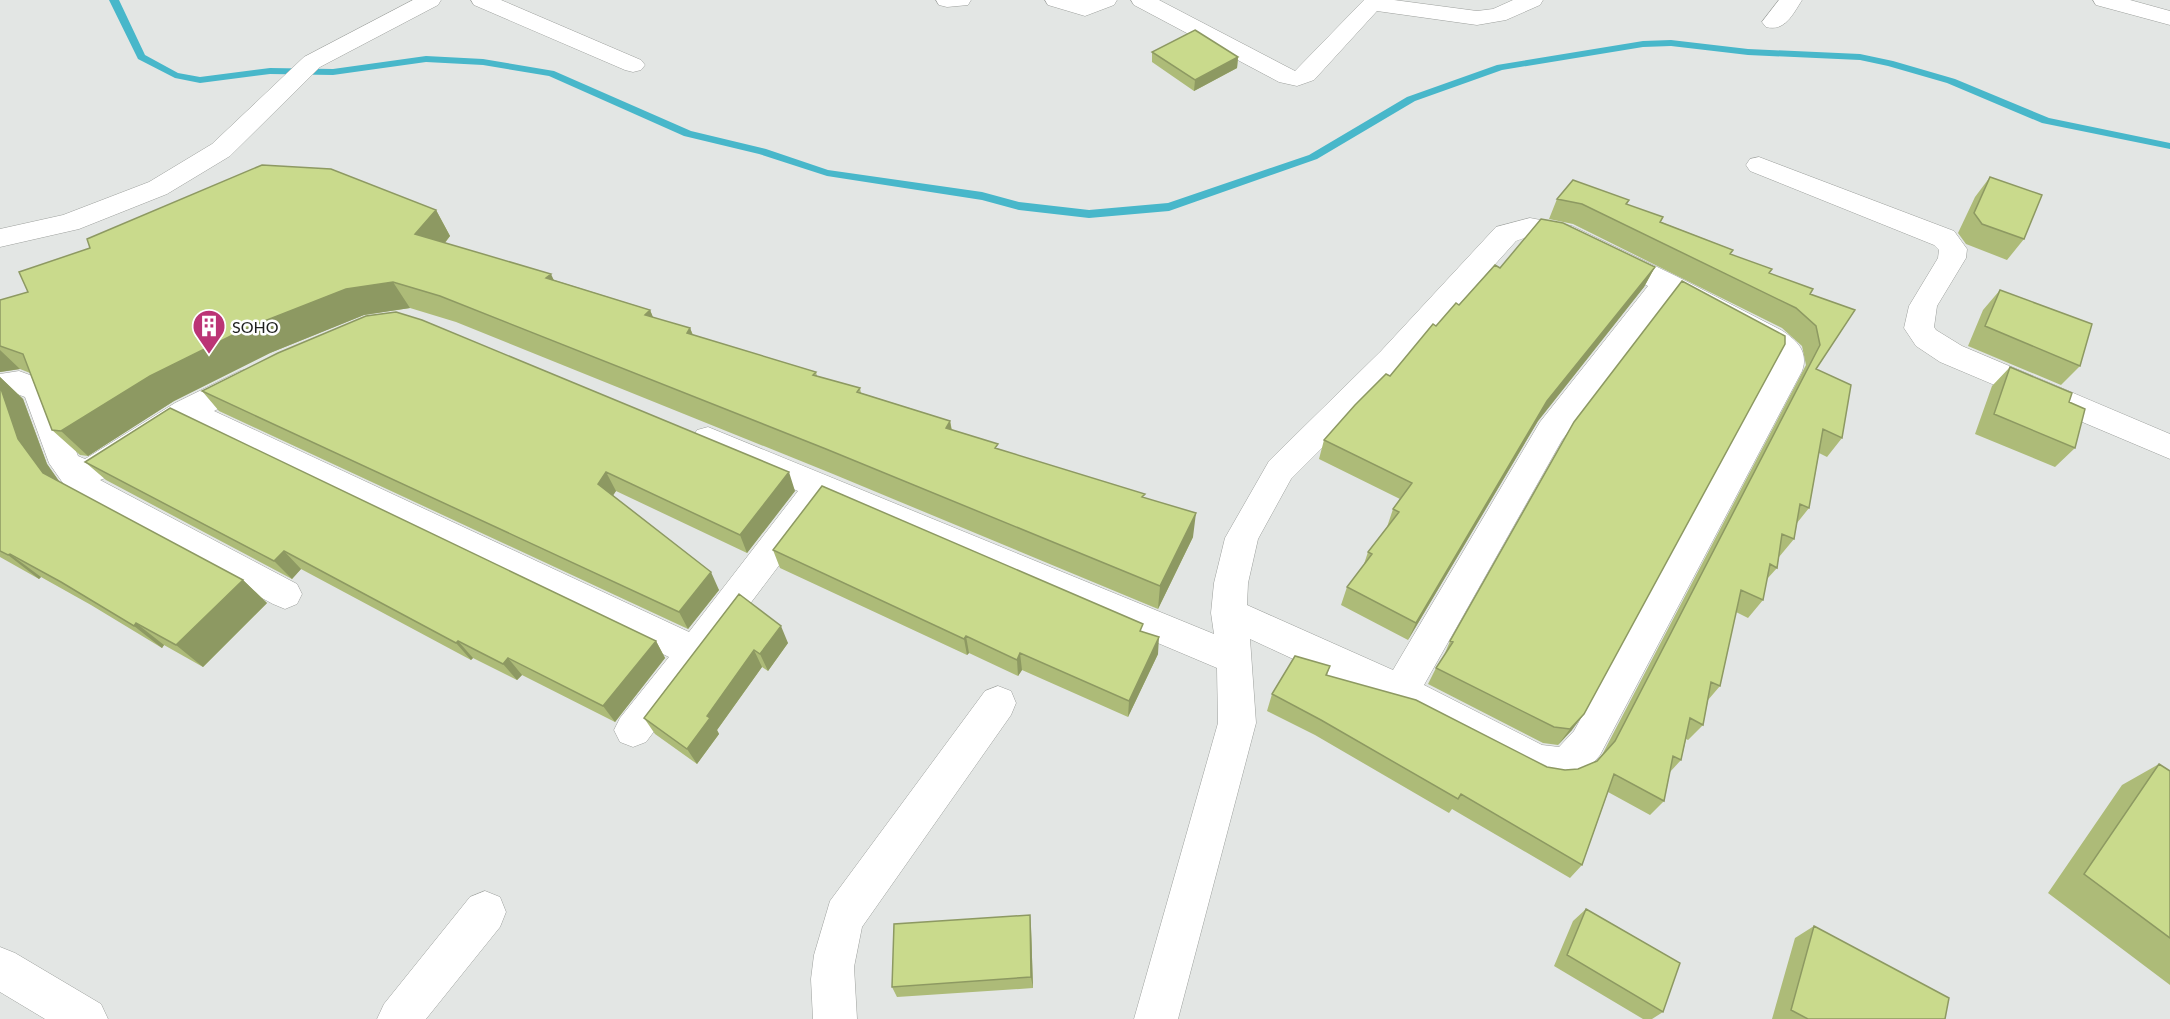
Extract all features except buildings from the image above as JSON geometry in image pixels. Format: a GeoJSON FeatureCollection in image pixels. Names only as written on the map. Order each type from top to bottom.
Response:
{"type":"FeatureCollection","features":[{"type":"Feature","properties":{"kind":"street"},"geometry":{"type":"LineString","coordinates":[[0,238],[69,223],[158,188],[221,150],[312,62],[429,0]]}},
{"type":"Feature","properties":{"kind":"street"},"geometry":{"type":"LineString","coordinates":[[482,0],[633,65]]}},
{"type":"Feature","properties":{"kind":"street"},"geometry":{"type":"LineString","coordinates":[[947,0],[960,0]]}},
{"type":"Feature","properties":{"kind":"street"},"geometry":{"type":"LineString","coordinates":[[1056,0],[1085,9],[1106,0]]}},
{"type":"Feature","properties":{"kind":"street"},"geometry":{"type":"LineString","coordinates":[[1142,0],[1297,80],[1305,75],[1373,4],[1477,18],[1498,15],[1532,0]]}},
{"type":"Feature","properties":{"kind":"street"},"geometry":{"type":"LineString","coordinates":[[1774,22],[1791,0]]}},
{"type":"Feature","properties":{"kind":"street"},"geometry":{"type":"LineString","coordinates":[[2104,0],[2170,18]]}},
{"type":"Feature","properties":{"kind":"street"},"geometry":{"type":"LineString","coordinates":[[1759,165],[1944,238],[1953,249],[1952,258],[1923,306],[1918,328],[1926,338],[1951,354],[2170,447]]}},
{"type":"Feature","properties":{"kind":"street"},"geometry":{"type":"LineString","coordinates":[[1156,1019],[1237,723],[1235,659],[1229,613],[1231,583],[1242,538],[1280,470],[1392,359],[1506,234],[1530,227],[1562,232],[1784,345],[1791,362],[1587,743],[1576,759],[1560,767],[1537,762],[1401,691],[1229,613]]}},
{"type":"Feature","properties":{"kind":"street"},"geometry":{"type":"LineString","coordinates":[[1401,691],[1551,431],[1666,283]]}},
{"type":"Feature","properties":{"kind":"street"},"geometry":{"type":"LineString","coordinates":[[74,471],[87,473],[100,467],[186,411],[282,363]]}},
{"type":"Feature","properties":{"kind":"street"},"geometry":{"type":"LineString","coordinates":[[0,385],[19,382],[38,390],[65,462],[84,487],[285,594]]}},
{"type":"Feature","properties":{"kind":"street"},"geometry":{"type":"LineString","coordinates":[[186,411],[695,652]]}},
{"type":"Feature","properties":{"kind":"street"},"geometry":{"type":"LineString","coordinates":[[677,426],[1167,633],[1235,659]]}},
{"type":"Feature","properties":{"kind":"street"},"geometry":{"type":"LineString","coordinates":[[633,730],[821,485]]}},
{"type":"Feature","properties":{"kind":"street"},"geometry":{"type":"LineString","coordinates":[[835,1019],[831,980],[833,955],[844,916],[998,703]]}},
{"type":"Feature","properties":{"kind":"street"},"geometry":{"type":"LineString","coordinates":[[399,1019],[485,912]]}},
{"type":"Feature","properties":{"kind":"street"},"geometry":{"type":"LineString","coordinates":[[0,968],[86,1019]]}},
{"type":"Feature","properties":{"kind":"waterway"},"geometry":{"type":"LineString","coordinates":[[114,0],[141,57],[175,75],[200,80],[270,71],[333,72],[426,59],[483,62],[551,73],[688,134],[762,151],[827,173],[982,196],[1019,206],[1089,214],[1169,207],[1313,157],[1411,99],[1500,67],[1643,44],[1671,43],[1748,52],[1860,57],[1890,63],[1951,81],[2046,121],[2170,146]]}},
{"type":"Feature","properties":{"kind":"place","name":"SOHO"},"geometry":{"type":"Point","coordinates":[209,355]}}]}
